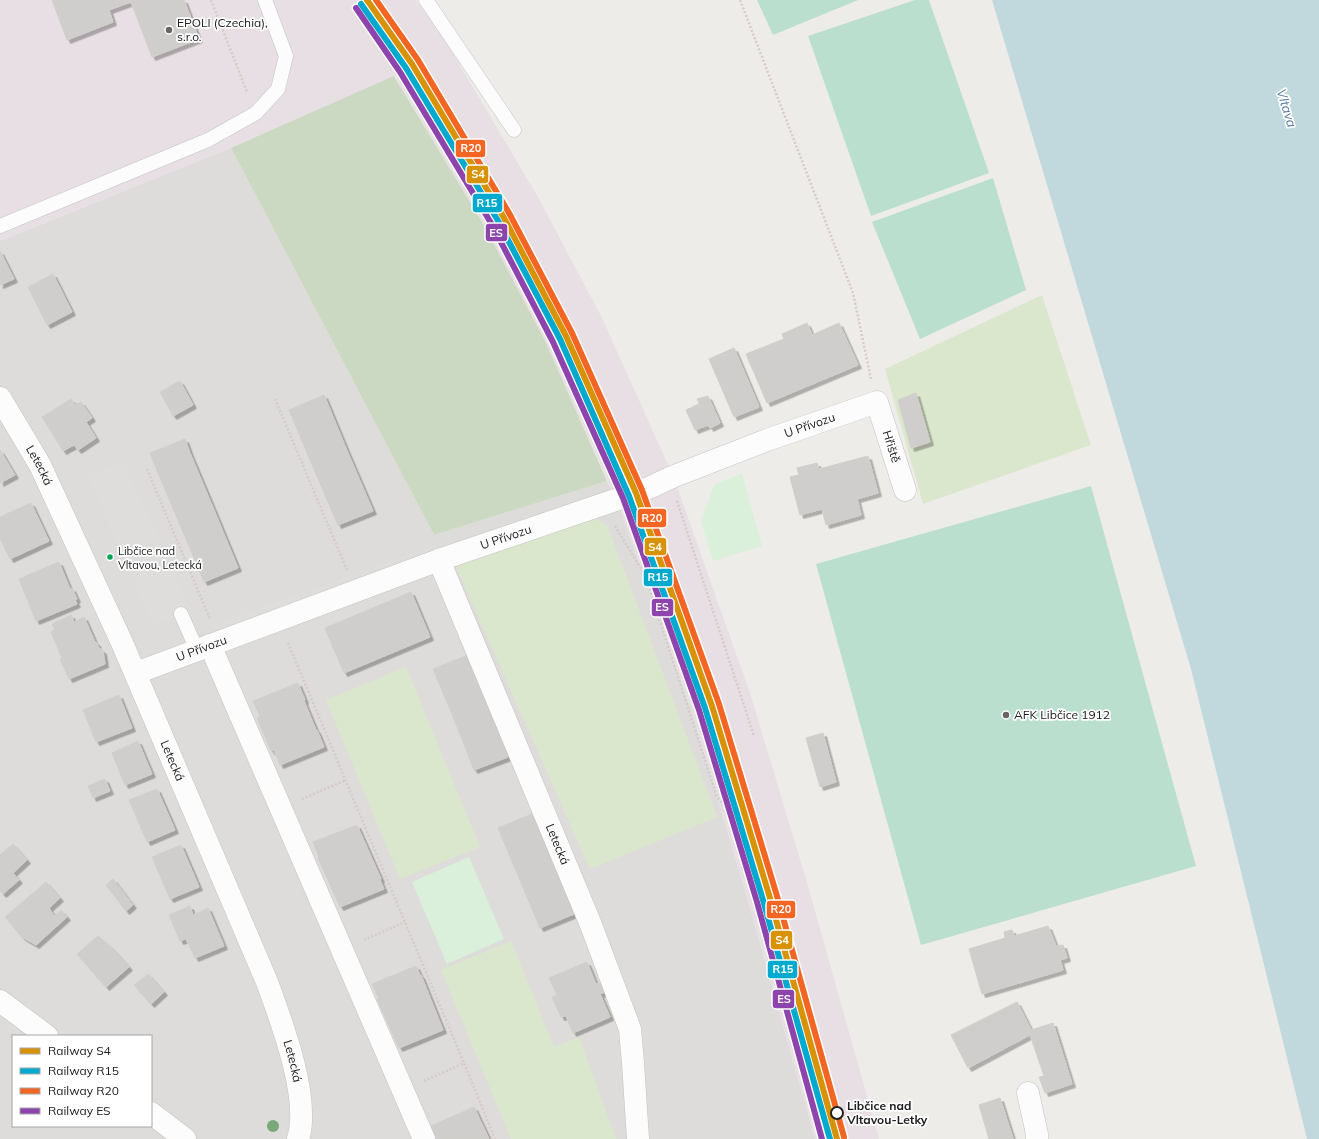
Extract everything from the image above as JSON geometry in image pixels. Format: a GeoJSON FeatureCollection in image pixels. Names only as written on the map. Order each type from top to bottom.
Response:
{"type":"FeatureCollection","features":[{"type":"Feature","properties":{"kind":"street","name":"Letecká"},"geometry":{"type":"LineString","coordinates":[[0,398],[40,465],[136,673],[267,982],[283,1026],[294,1068],[300,1099],[301,1124],[298,1139]]}},
{"type":"Feature","properties":{"kind":"street","name":"U Přívozu"},"geometry":{"type":"LineString","coordinates":[[136,673],[356,590],[439,560],[605,504],[767,440],[877,402]]}},
{"type":"Feature","properties":{"kind":"street","name":"Hřiště"},"geometry":{"type":"LineString","coordinates":[[877,402],[905,490]]}},
{"type":"Feature","properties":{"kind":"street","name":"Letecká"},"geometry":{"type":"LineString","coordinates":[[439,560],[591,925],[630,1029],[638,1139]]}},
{"type":"Feature","properties":{"kind":"street"},"geometry":{"type":"LineString","coordinates":[[209,646],[281,808],[424,1139]]}},
{"type":"Feature","properties":{"kind":"street"},"geometry":{"type":"LineString","coordinates":[[0,1001],[46,1035]]}},
{"type":"Feature","properties":{"kind":"street"},"geometry":{"type":"LineString","coordinates":[[1028,1093],[1037,1139]]}},
{"type":"Feature","properties":{"kind":"street"},"geometry":{"type":"LineString","coordinates":[[152,1114],[185,1139]]}},
{"type":"Feature","properties":{"kind":"lane"},"geometry":{"type":"LineString","coordinates":[[0,226],[208,140],[256,113],[278,89],[286,56],[265,0]]}},
{"type":"Feature","properties":{"kind":"lane"},"geometry":{"type":"LineString","coordinates":[[426,0],[514,130]]}},
{"type":"Feature","properties":{"kind":"lane"},"geometry":{"type":"LineString","coordinates":[[181,614],[209,646]]}},
{"type":"Feature","properties":{"kind":"path"},"geometry":{"type":"LineString","coordinates":[[211,0],[256,113]]}},
{"type":"Feature","properties":{"kind":"path"},"geometry":{"type":"LineString","coordinates":[[740,0],[853,293],[877,402]]}},
{"type":"Feature","properties":{"kind":"path"},"geometry":{"type":"LineString","coordinates":[[275,399],[356,590]]}},
{"type":"Feature","properties":{"kind":"path"},"geometry":{"type":"LineString","coordinates":[[147,469],[209,646]]}},
{"type":"Feature","properties":{"kind":"path"},"geometry":{"type":"LineString","coordinates":[[672,477],[678,504],[754,736]]}},
{"type":"Feature","properties":{"kind":"path"},"geometry":{"type":"LineString","coordinates":[[605,504],[612,521],[645,575],[717,798],[727,809]]}},
{"type":"Feature","properties":{"kind":"path"},"geometry":{"type":"LineString","coordinates":[[278,619],[495,1139]]}},
{"type":"Feature","properties":{"kind":"path"},"geometry":{"type":"LineString","coordinates":[[281,808],[346,780]]}},
{"type":"Feature","properties":{"kind":"path"},"geometry":{"type":"LineString","coordinates":[[342,950],[405,922]]}},
{"type":"Feature","properties":{"kind":"path"},"geometry":{"type":"LineString","coordinates":[[403,1090],[464,1063]]}},
{"type":"Feature","properties":{"kind":"shaded area"},"geometry":{"type":"Polygon","coordinates":[[[0,0],[416,0],[446,42],[538,197],[602,318],[674,478],[750,693],[808,886],[879,1139],[815,1139],[749,904],[692,712],[617,501],[547,345],[485,227],[395,76],[231,148],[0,241],[0,0]]]}},
{"type":"Feature","properties":{"kind":"shaded area"},"geometry":{"type":"Polygon","coordinates":[[[231,148],[434,535],[607,481],[617,501],[692,712],[749,904],[815,1139],[0,1139],[0,241],[231,148]]]}},
{"type":"Feature","properties":{"kind":"shaded area"},"geometry":{"type":"Polygon","coordinates":[[[124,462],[189,610],[154,625],[89,477],[124,462]]]}},
{"type":"Feature","properties":{"kind":"shaded area"},"geometry":{"type":"Polygon","coordinates":[[[452,539],[458,554],[229,638],[223,621],[452,539]]]}},
{"type":"Feature","properties":{"kind":"green space"},"geometry":{"type":"Polygon","coordinates":[[[757,0],[858,0],[773,35],[757,0]]]}},
{"type":"Feature","properties":{"kind":"green space"},"geometry":{"type":"Polygon","coordinates":[[[915,0],[929,0],[989,173],[871,216],[808,36],[915,0]]]}},
{"type":"Feature","properties":{"kind":"green space"},"geometry":{"type":"Polygon","coordinates":[[[394,76],[485,227],[547,345],[607,481],[434,535],[231,148],[394,76]]]}},
{"type":"Feature","properties":{"kind":"green space"},"geometry":{"type":"Polygon","coordinates":[[[993,178],[1026,290],[920,339],[872,222],[993,178]]]}},
{"type":"Feature","properties":{"kind":"green space"},"geometry":{"type":"Polygon","coordinates":[[[1042,295],[1091,445],[923,504],[885,369],[1042,295]]]}},
{"type":"Feature","properties":{"kind":"green space"},"geometry":{"type":"Polygon","coordinates":[[[742,473],[762,546],[713,561],[701,521],[714,485],[742,473]]]}},
{"type":"Feature","properties":{"kind":"green space","name":"AFK Libčice 1912"},"geometry":{"type":"Polygon","coordinates":[[[1091,486],[1196,866],[921,945],[816,564],[1091,486]]]}},
{"type":"Feature","properties":{"kind":"green space"},"geometry":{"type":"Polygon","coordinates":[[[590,517],[607,525],[717,817],[590,869],[456,567],[590,517]]]}},
{"type":"Feature","properties":{"kind":"green space"},"geometry":{"type":"Polygon","coordinates":[[[406,667],[480,847],[400,879],[326,700],[406,667]]]}},
{"type":"Feature","properties":{"kind":"green space"},"geometry":{"type":"Polygon","coordinates":[[[469,857],[504,939],[447,964],[412,882],[469,857]]]}},
{"type":"Feature","properties":{"kind":"green space"},"geometry":{"type":"Polygon","coordinates":[[[511,941],[554,1047],[579,1037],[616,1139],[511,1139],[441,970],[511,941]]]}},
{"type":"Feature","properties":{"kind":"water","name":"Vltava"},"geometry":{"type":"Polygon","coordinates":[[[992,0],[1319,0],[1319,1139],[1307,1139],[1191,669],[992,0]]]}},
{"type":"Feature","properties":{"kind":"building","name":"EPOLI (Czechia), s.r.o."},"geometry":{"type":"Polygon","coordinates":[[[52,0],[184,0],[199,39],[152,57],[131,2],[109,10],[113,22],[67,40],[52,0]]]}},
{"type":"Feature","properties":{"kind":"building"},"geometry":{"type":"Polygon","coordinates":[[[0,251],[14,279],[0,285],[0,251]]]}},
{"type":"Feature","properties":{"kind":"building"},"geometry":{"type":"Polygon","coordinates":[[[53,274],[72,312],[47,325],[28,287],[53,274]]]}},
{"type":"Feature","properties":{"kind":"building"},"geometry":{"type":"Polygon","coordinates":[[[807,323],[812,335],[839,323],[858,365],[767,403],[746,354],[784,339],[782,334],[807,323]]]}},
{"type":"Feature","properties":{"kind":"building"},"geometry":{"type":"Polygon","coordinates":[[[734,348],[759,407],[734,417],[709,359],[734,348]]]}},
{"type":"Feature","properties":{"kind":"building"},"geometry":{"type":"Polygon","coordinates":[[[180,381],[193,405],[173,416],[160,392],[180,381]]]}},
{"type":"Feature","properties":{"kind":"building"},"geometry":{"type":"Polygon","coordinates":[[[916,393],[930,442],[911,448],[898,400],[916,393]]]}},
{"type":"Feature","properties":{"kind":"building"},"geometry":{"type":"Polygon","coordinates":[[[324,395],[348,453],[313,467],[289,410],[324,395]]]}},
{"type":"Feature","properties":{"kind":"building"},"geometry":{"type":"Polygon","coordinates":[[[708,396],[720,423],[710,428],[697,399],[708,396]]]}},
{"type":"Feature","properties":{"kind":"building"},"geometry":{"type":"Polygon","coordinates":[[[71,399],[75,405],[81,402],[92,418],[86,422],[96,438],[78,450],[74,445],[63,451],[42,417],[71,399]]]}},
{"type":"Feature","properties":{"kind":"building"},"geometry":{"type":"Polygon","coordinates":[[[699,404],[708,425],[695,430],[686,410],[699,404]]]}},
{"type":"Feature","properties":{"kind":"building"},"geometry":{"type":"Polygon","coordinates":[[[185,439],[190,453],[156,468],[150,453],[185,439]]]}},
{"type":"Feature","properties":{"kind":"building"},"geometry":{"type":"Polygon","coordinates":[[[0,450],[15,475],[0,483],[0,450]]]}},
{"type":"Feature","properties":{"kind":"building"},"geometry":{"type":"Polygon","coordinates":[[[190,453],[214,510],[180,525],[156,468],[190,453]]]}},
{"type":"Feature","properties":{"kind":"building"},"geometry":{"type":"Polygon","coordinates":[[[348,453],[373,511],[338,525],[313,467],[348,453]]]}},
{"type":"Feature","properties":{"kind":"building"},"geometry":{"type":"Polygon","coordinates":[[[868,456],[878,493],[857,499],[861,515],[826,525],[822,509],[800,515],[790,477],[799,475],[797,468],[817,463],[819,469],[868,456]]]}},
{"type":"Feature","properties":{"kind":"building"},"geometry":{"type":"Polygon","coordinates":[[[31,503],[49,541],[10,559],[0,538],[0,517],[31,503]]]}},
{"type":"Feature","properties":{"kind":"building"},"geometry":{"type":"Polygon","coordinates":[[[214,510],[238,568],[204,582],[180,525],[214,510]]]}},
{"type":"Feature","properties":{"kind":"building"},"geometry":{"type":"Polygon","coordinates":[[[59,562],[70,589],[72,588],[77,599],[75,600],[77,604],[36,621],[19,579],[59,562]]]}},
{"type":"Feature","properties":{"kind":"building"},"geometry":{"type":"Polygon","coordinates":[[[411,592],[430,637],[344,673],[325,628],[411,592]]]}},
{"type":"Feature","properties":{"kind":"building"},"geometry":{"type":"Polygon","coordinates":[[[71,615],[74,622],[84,617],[95,642],[103,651],[105,664],[69,679],[60,659],[62,658],[51,632],[55,630],[52,624],[71,615]]]}},
{"type":"Feature","properties":{"kind":"building"},"geometry":{"type":"Polygon","coordinates":[[[468,655],[489,706],[454,719],[433,669],[468,655]]]}},
{"type":"Feature","properties":{"kind":"building"},"geometry":{"type":"Polygon","coordinates":[[[298,683],[305,700],[304,701],[324,747],[280,765],[274,750],[271,751],[257,718],[260,716],[253,701],[298,683]]]}},
{"type":"Feature","properties":{"kind":"building"},"geometry":{"type":"Polygon","coordinates":[[[119,695],[132,728],[96,742],[83,710],[119,695]]]}},
{"type":"Feature","properties":{"kind":"building"},"geometry":{"type":"Polygon","coordinates":[[[489,706],[508,757],[474,770],[454,719],[489,706]]]}},
{"type":"Feature","properties":{"kind":"building"},"geometry":{"type":"Polygon","coordinates":[[[823,733],[836,782],[820,787],[806,738],[823,733]]]}},
{"type":"Feature","properties":{"kind":"building"},"geometry":{"type":"Polygon","coordinates":[[[138,741],[152,774],[125,785],[112,753],[138,741]]]}},
{"type":"Feature","properties":{"kind":"building"},"geometry":{"type":"Polygon","coordinates":[[[105,779],[110,791],[93,798],[88,786],[105,779]]]}},
{"type":"Feature","properties":{"kind":"building"},"geometry":{"type":"Polygon","coordinates":[[[157,789],[175,830],[147,842],[129,800],[157,789]]]}},
{"type":"Feature","properties":{"kind":"building"},"geometry":{"type":"Polygon","coordinates":[[[532,814],[553,864],[519,878],[498,828],[532,814]]]}},
{"type":"Feature","properties":{"kind":"building"},"geometry":{"type":"Polygon","coordinates":[[[357,825],[384,889],[340,907],[318,858],[319,857],[313,842],[357,825]]]}},
{"type":"Feature","properties":{"kind":"building"},"geometry":{"type":"Polygon","coordinates":[[[13,844],[27,860],[13,873],[19,880],[3,894],[0,891],[0,855],[13,844]]]}},
{"type":"Feature","properties":{"kind":"building"},"geometry":{"type":"Polygon","coordinates":[[[181,845],[199,887],[170,899],[152,857],[181,845]]]}},
{"type":"Feature","properties":{"kind":"building"},"geometry":{"type":"Polygon","coordinates":[[[553,864],[574,914],[540,928],[519,878],[553,864]]]}},
{"type":"Feature","properties":{"kind":"building"},"geometry":{"type":"Polygon","coordinates":[[[113,879],[133,905],[126,911],[106,885],[113,879]]]}},
{"type":"Feature","properties":{"kind":"building"},"geometry":{"type":"Polygon","coordinates":[[[46,882],[60,898],[49,908],[54,916],[61,910],[67,917],[36,945],[22,937],[5,917],[46,882]]]}},
{"type":"Feature","properties":{"kind":"building"},"geometry":{"type":"Polygon","coordinates":[[[190,906],[193,915],[208,908],[224,946],[195,958],[186,939],[180,941],[169,915],[190,906]]]}},
{"type":"Feature","properties":{"kind":"building"},"geometry":{"type":"Polygon","coordinates":[[[1048,926],[1056,946],[1063,945],[1067,958],[1060,960],[1063,970],[982,994],[969,949],[1005,938],[1004,932],[1012,930],[1014,936],[1048,926]]]}},
{"type":"Feature","properties":{"kind":"building"},"geometry":{"type":"Polygon","coordinates":[[[98,936],[112,948],[129,967],[106,987],[77,954],[98,936]]]}},
{"type":"Feature","properties":{"kind":"building"},"geometry":{"type":"Polygon","coordinates":[[[587,962],[596,984],[601,983],[605,992],[600,994],[610,1017],[573,1033],[566,1016],[561,1017],[552,997],[557,995],[549,978],[587,962]]]}},
{"type":"Feature","properties":{"kind":"building"},"geometry":{"type":"Polygon","coordinates":[[[416,966],[443,1030],[399,1048],[377,999],[379,999],[372,984],[416,966]]]}},
{"type":"Feature","properties":{"kind":"building"},"geometry":{"type":"Polygon","coordinates":[[[148,974],[164,992],[151,1004],[134,985],[148,974]]]}},
{"type":"Feature","properties":{"kind":"building"},"geometry":{"type":"Polygon","coordinates":[[[1017,1002],[1031,1030],[1030,1035],[968,1068],[951,1035],[1017,1002]]]}},
{"type":"Feature","properties":{"kind":"building"},"geometry":{"type":"Polygon","coordinates":[[[1053,1023],[1072,1084],[1045,1093],[1039,1077],[1044,1076],[1030,1035],[1031,1030],[1053,1023]]]}},
{"type":"Feature","properties":{"kind":"building"},"geometry":{"type":"Polygon","coordinates":[[[1000,1098],[1013,1139],[989,1139],[979,1105],[1000,1098]]]}},
{"type":"Feature","properties":{"kind":"building"},"geometry":{"type":"Polygon","coordinates":[[[474,1107],[489,1139],[437,1139],[431,1126],[474,1107]]]}},
{"type":"Feature","properties":{"kind":"rail line","name":"S4"},"geometry":{"type":"LineString","coordinates":[[367,0],[412,64],[503,216],[566,336],[636,493],[712,706],[770,898],[837,1139]]}},
{"type":"Feature","properties":{"kind":"rail line","name":"R20"},"geometry":{"type":"LineString","coordinates":[[376,0],[418,60],[509,213],[572,333],[642,490],[719,704],[777,896],[844,1137]]}},
{"type":"Feature","properties":{"kind":"rail line","name":"R15"},"geometry":{"type":"LineString","coordinates":[[361,4],[406,68],[497,219],[560,339],[629,496],[705,708],[763,900],[830,1139]]}},
{"type":"Feature","properties":{"kind":"rail line","name":"ES"},"geometry":{"type":"LineString","coordinates":[[356,8],[400,72],[491,223],[553,342],[623,498],[699,710],[757,902],[822,1139]]}},
{"type":"Feature","properties":{"kind":"place","name":"EPOLI (Czechia), s.r.o."},"geometry":{"type":"Point","coordinates":[169,30]}},
{"type":"Feature","properties":{"kind":"place","name":"Libčice nad Vltavou, Letecká"},"geometry":{"type":"Point","coordinates":[110,557]}},
{"type":"Feature","properties":{"kind":"place","name":"AFK Libčice 1912"},"geometry":{"type":"Point","coordinates":[1006,715]}},
{"type":"Feature","properties":{"kind":"place","name":"Libčice nad Vltavou-Letky"},"geometry":{"type":"Point","coordinates":[837,1113]}}]}
